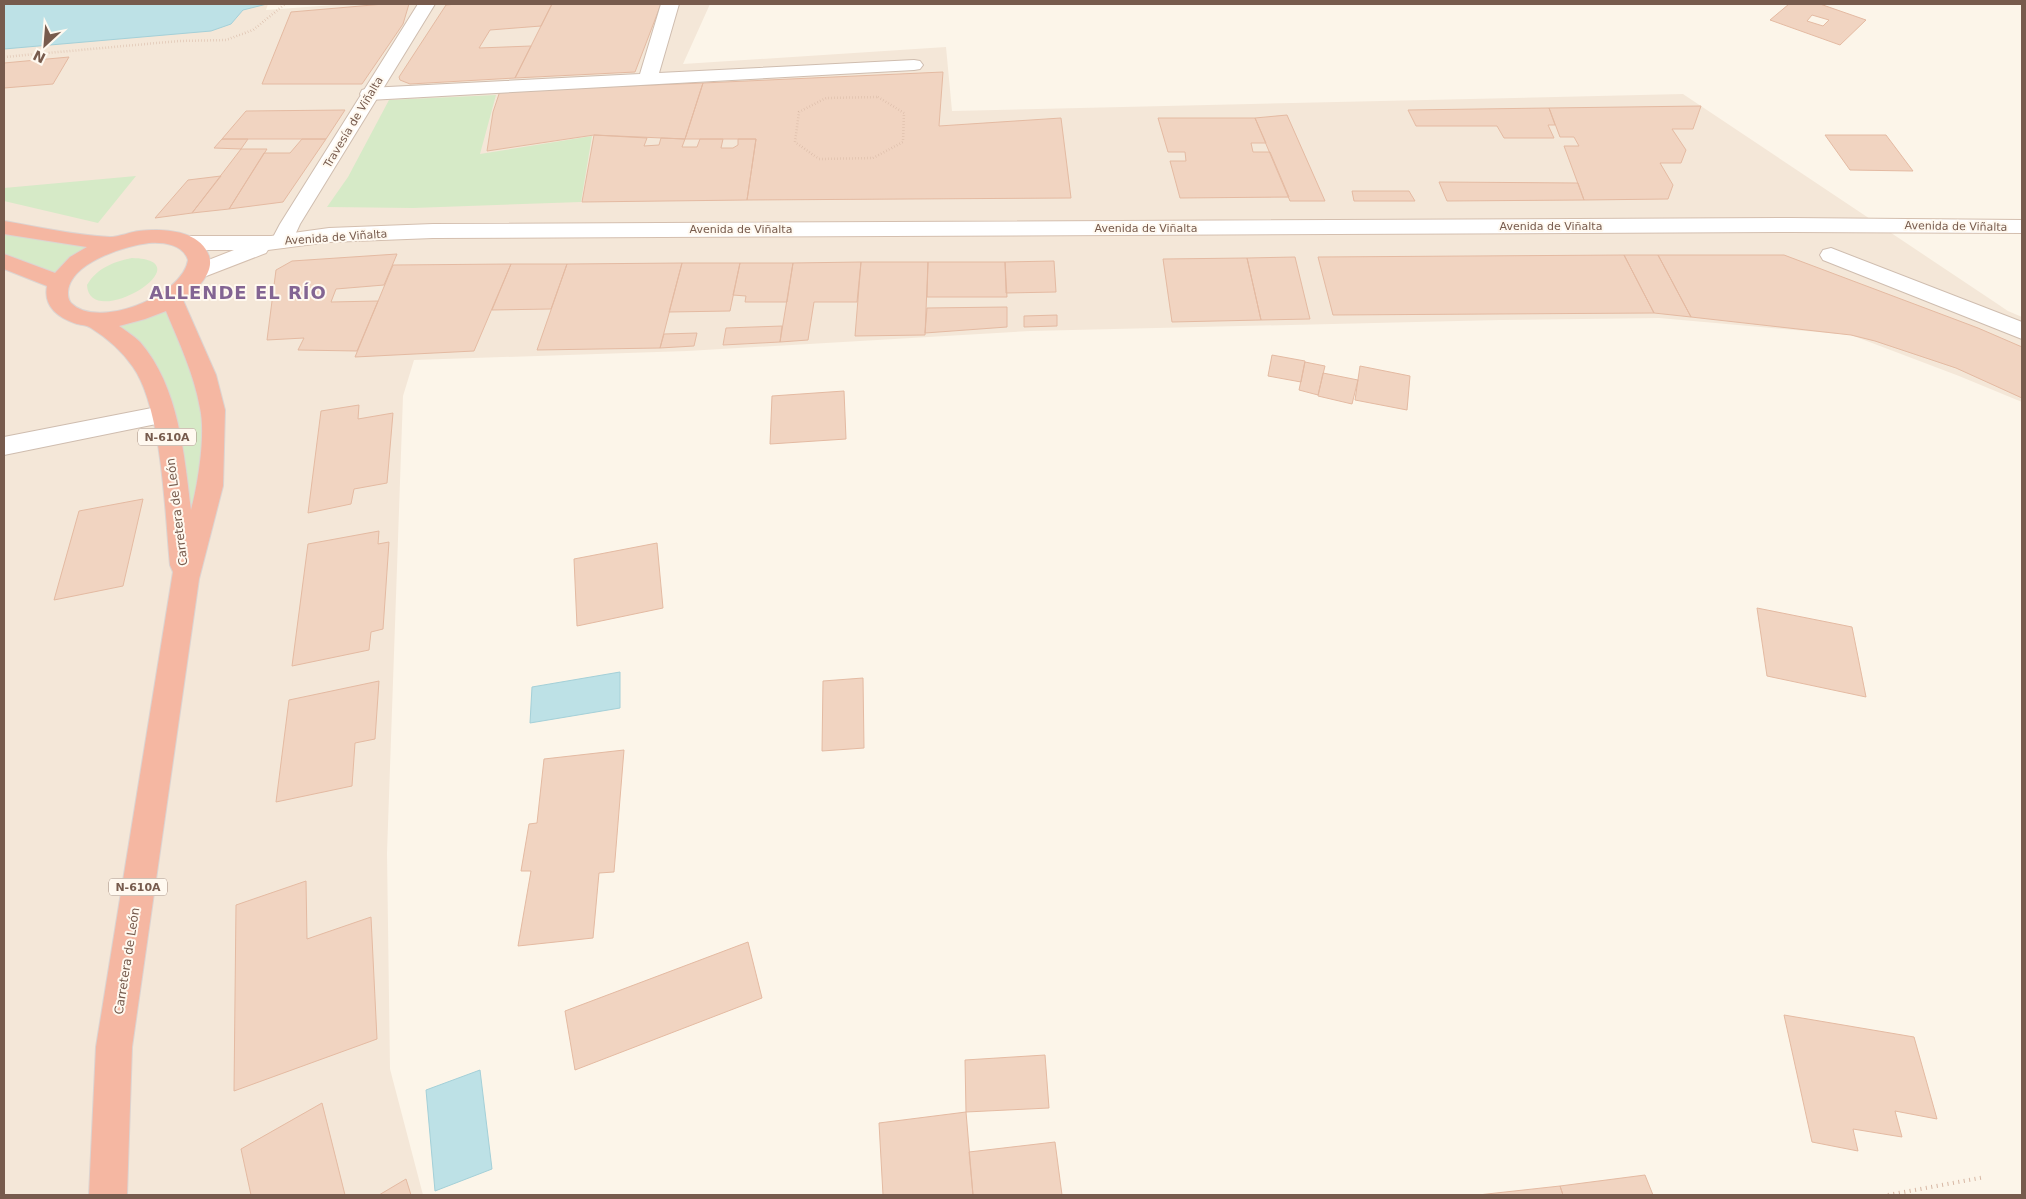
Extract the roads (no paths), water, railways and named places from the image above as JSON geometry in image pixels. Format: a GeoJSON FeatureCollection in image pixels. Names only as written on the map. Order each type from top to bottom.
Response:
{"type":"FeatureCollection","features":[{"type":"Feature","properties":{"kind":"highway"},"geometry":{"type":"LineString","coordinates":[[4,228],[112,244]]}},
{"type":"Feature","properties":{"kind":"highway"},"geometry":{"type":"LineString","coordinates":[[4,261],[59,283],[79,261],[112,244],[141,237],[160,236],[176,238],[189,243],[197,251],[200,261],[196,273]]}},
{"type":"Feature","properties":{"kind":"highway","name":"N-610A"},"geometry":{"type":"LineString","coordinates":[[59,283],[56,297],[62,309],[75,317],[96,320],[114,319],[135,314],[171,298],[186,286],[196,273]]}},
{"type":"Feature","properties":{"kind":"highway","name":"Carretera de León"},"geometry":{"type":"LineString","coordinates":[[108,1195],[114,1047],[185,579],[210,486],[213,410],[200,363],[171,298]]}},
{"type":"Feature","properties":{"kind":"highway","name":"Carretera de León"},"geometry":{"type":"LineString","coordinates":[[96,320],[132,348],[152,380],[161,403],[170,453],[185,579]]}},
{"type":"Feature","properties":{"kind":"main road","name":"Travesía de Viñalta"},"geometry":{"type":"LineString","coordinates":[[277,242],[426,4]]}},
{"type":"Feature","properties":{"kind":"main road"},"geometry":{"type":"LineString","coordinates":[[648,79],[670,4]]}},
{"type":"Feature","properties":{"kind":"main road"},"geometry":{"type":"LineString","coordinates":[[369,94],[914,65]]}},
{"type":"Feature","properties":{"kind":"main road","name":"Avenida de Viñalta"},"geometry":{"type":"LineString","coordinates":[[277,242],[329,236],[443,231],[1783,225],[2022,227]]}},
{"type":"Feature","properties":{"kind":"main road"},"geometry":{"type":"LineString","coordinates":[[189,243],[277,242]]}},
{"type":"Feature","properties":{"kind":"main road"},"geometry":{"type":"LineString","coordinates":[[196,273],[277,242]]}},
{"type":"Feature","properties":{"kind":"main road"},"geometry":{"type":"LineString","coordinates":[[1831,255],[2022,331]]}},
{"type":"Feature","properties":{"kind":"main road"},"geometry":{"type":"LineString","coordinates":[[4,446],[162,415]]}},
{"type":"Feature","properties":{"kind":"water"},"geometry":{"type":"Polygon","coordinates":[[[4,4],[267,4],[243,10],[231,24],[211,31],[4,49],[4,4]]]}},
{"type":"Feature","properties":{"kind":"water"},"geometry":{"type":"Polygon","coordinates":[[[620,672],[620,708],[530,723],[532,687],[620,672]]]}},
{"type":"Feature","properties":{"kind":"water"},"geometry":{"type":"Polygon","coordinates":[[[480,1070],[492,1169],[435,1191],[426,1090],[480,1070]]]}},
{"type":"Feature","properties":{"kind":"district","name":"ALLENDE EL RÍO"},"geometry":{"type":"Point","coordinates":[238,293]}}]}
